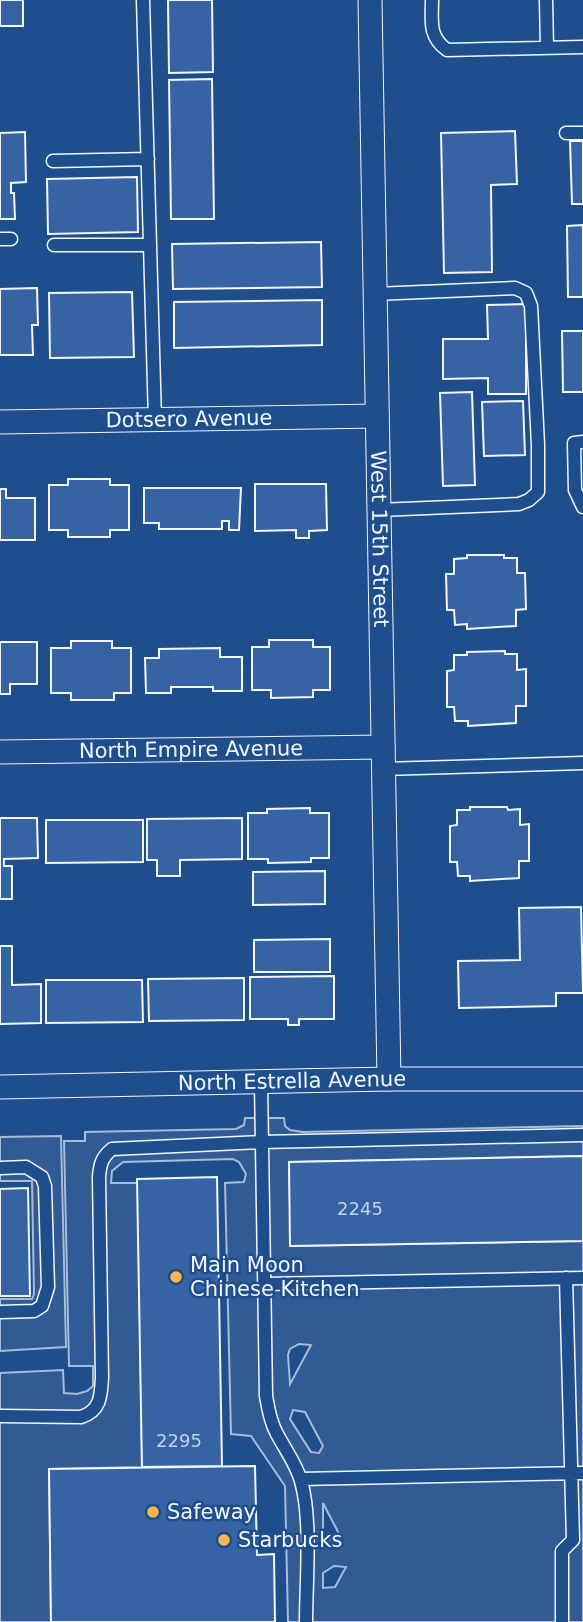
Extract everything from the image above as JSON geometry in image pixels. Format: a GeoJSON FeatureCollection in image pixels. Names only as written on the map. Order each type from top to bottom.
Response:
{"type":"FeatureCollection","features":[{"type":"Feature","properties":{"kind":"street","name":"West 15th Street"},"geometry":{"type":"LineString","coordinates":[[370,0],[389,1079]]}},
{"type":"Feature","properties":{"kind":"street","name":"Dotsero Avenue"},"geometry":{"type":"LineString","coordinates":[[0,422],[377,416]]}},
{"type":"Feature","properties":{"kind":"street","name":"North Empire Avenue"},"geometry":{"type":"LineString","coordinates":[[0,752],[383,758]]}},
{"type":"Feature","properties":{"kind":"street","name":"North Estrella Avenue"},"geometry":{"type":"LineString","coordinates":[[0,1087],[389,1079],[583,1079]]}},
{"type":"Feature","properties":{"kind":"lane"},"geometry":{"type":"LineString","coordinates":[[143,0],[155,420]]}},
{"type":"Feature","properties":{"kind":"lane"},"geometry":{"type":"LineString","coordinates":[[432,0],[432,30],[437,43],[447,50],[583,47]]}},
{"type":"Feature","properties":{"kind":"lane"},"geometry":{"type":"LineString","coordinates":[[546,0],[547,48]]}},
{"type":"Feature","properties":{"kind":"lane"},"geometry":{"type":"LineString","coordinates":[[566,133],[583,133]]}},
{"type":"Feature","properties":{"kind":"lane"},"geometry":{"type":"LineString","coordinates":[[53,161],[148,159]]}},
{"type":"Feature","properties":{"kind":"lane"},"geometry":{"type":"LineString","coordinates":[[54,245],[150,245]]}},
{"type":"Feature","properties":{"kind":"lane"},"geometry":{"type":"LineString","coordinates":[[375,294],[515,288],[526,293],[531,306],[538,446],[538,492],[529,500],[519,504],[379,510]]}},
{"type":"Feature","properties":{"kind":"lane"},"geometry":{"type":"LineString","coordinates":[[583,442],[574,443],[575,489],[583,507]]}},
{"type":"Feature","properties":{"kind":"lane"},"geometry":{"type":"LineString","coordinates":[[383,758],[583,763]]}},
{"type":"Feature","properties":{"kind":"lane"},"geometry":{"type":"LineString","coordinates":[[261,1082],[266,1396],[275,1431],[301,1479],[306,1506],[306,1622]]}},
{"type":"Feature","properties":{"kind":"lane"},"geometry":{"type":"LineString","coordinates":[[0,1416],[81,1417],[90,1414],[100,1401],[102,1378],[99,1177],[100,1163],[112,1149],[262,1142],[583,1135]]}},
{"type":"Feature","properties":{"kind":"lane"},"geometry":{"type":"LineString","coordinates":[[0,1168],[26,1167],[42,1177],[45,1186],[48,1287],[41,1306],[34,1311],[0,1312]]}},
{"type":"Feature","properties":{"kind":"lane"},"geometry":{"type":"LineString","coordinates":[[562,1622],[562,1551],[573,1540],[578,1474],[566,1278]]}},
{"type":"Feature","properties":{"kind":"lane"},"geometry":{"type":"LineString","coordinates":[[265,1284],[583,1278]]}},
{"type":"Feature","properties":{"kind":"lane"},"geometry":{"type":"LineString","coordinates":[[301,1479],[578,1474]]}},
{"type":"Feature","properties":{"kind":"shaded area"},"geometry":{"type":"Polygon","coordinates":[[[245,1118],[284,1118],[285,1126],[290,1130],[303,1132],[583,1126],[583,1156],[289,1162],[291,1246],[583,1241],[583,1622],[288,1622],[285,1486],[251,1436],[231,1434],[225,1183],[244,1182],[246,1174],[239,1162],[233,1159],[123,1162],[112,1171],[111,1183],[138,1183],[142,1467],[49,1469],[51,1622],[0,1622],[0,1373],[63,1370],[64,1393],[77,1394],[93,1386],[93,1366],[69,1366],[64,1141],[85,1141],[85,1132],[236,1129],[244,1125],[245,1118]],[[299,1344],[290,1349],[290,1384],[311,1345],[299,1344]],[[293,1410],[290,1419],[311,1452],[319,1453],[323,1446],[305,1412],[293,1410]],[[323,1503],[323,1534],[326,1539],[341,1540],[323,1503]],[[334,1566],[323,1573],[323,1588],[335,1587],[346,1567],[334,1566]]]}},
{"type":"Feature","properties":{"kind":"shaded area"},"geometry":{"type":"Polygon","coordinates":[[[61,1136],[66,1347],[0,1351],[0,1299],[32,1299],[34,1294],[32,1181],[0,1181],[0,1137],[61,1136]]]}},
{"type":"Feature","properties":{"kind":"building"},"geometry":{"type":"Polygon","coordinates":[[[0,0],[23,0],[23,26],[0,26],[0,0]]]}},
{"type":"Feature","properties":{"kind":"building"},"geometry":{"type":"Polygon","coordinates":[[[168,0],[212,0],[213,72],[169,73],[168,0]]]}},
{"type":"Feature","properties":{"kind":"building"},"geometry":{"type":"Polygon","coordinates":[[[212,79],[214,219],[171,219],[169,80],[212,79]]]}},
{"type":"Feature","properties":{"kind":"building"},"geometry":{"type":"Polygon","coordinates":[[[515,131],[517,184],[491,185],[492,272],[444,273],[441,133],[515,131]]]}},
{"type":"Feature","properties":{"kind":"building"},"geometry":{"type":"Polygon","coordinates":[[[25,132],[26,182],[11,183],[15,219],[0,219],[0,133],[25,132]]]}},
{"type":"Feature","properties":{"kind":"building"},"geometry":{"type":"Polygon","coordinates":[[[570,141],[583,141],[583,204],[572,204],[570,141]]]}},
{"type":"Feature","properties":{"kind":"building"},"geometry":{"type":"Polygon","coordinates":[[[137,177],[138,232],[48,234],[47,179],[137,177]]]}},
{"type":"Feature","properties":{"kind":"building"},"geometry":{"type":"Polygon","coordinates":[[[583,225],[583,297],[568,297],[567,226],[583,225]]]}},
{"type":"Feature","properties":{"kind":"building"},"geometry":{"type":"Polygon","coordinates":[[[321,242],[322,287],[173,289],[172,244],[321,242]]]}},
{"type":"Feature","properties":{"kind":"building"},"geometry":{"type":"Polygon","coordinates":[[[37,288],[38,325],[32,325],[33,355],[0,355],[0,289],[37,288]]]}},
{"type":"Feature","properties":{"kind":"building"},"geometry":{"type":"Polygon","coordinates":[[[132,292],[134,357],[50,358],[49,293],[132,292]]]}},
{"type":"Feature","properties":{"kind":"building"},"geometry":{"type":"Polygon","coordinates":[[[322,300],[322,345],[174,348],[174,302],[322,300]]]}},
{"type":"Feature","properties":{"kind":"building"},"geometry":{"type":"Polygon","coordinates":[[[526,304],[526,394],[488,394],[488,378],[443,379],[443,339],[488,339],[487,305],[526,304]]]}},
{"type":"Feature","properties":{"kind":"building"},"geometry":{"type":"Polygon","coordinates":[[[562,331],[583,331],[583,392],[563,392],[562,331]]]}},
{"type":"Feature","properties":{"kind":"building"},"geometry":{"type":"Polygon","coordinates":[[[472,392],[475,485],[443,486],[440,393],[472,392]]]}},
{"type":"Feature","properties":{"kind":"building"},"geometry":{"type":"Polygon","coordinates":[[[523,401],[525,455],[484,456],[482,402],[523,401]]]}},
{"type":"Feature","properties":{"kind":"building"},"geometry":{"type":"Polygon","coordinates":[[[68,479],[110,479],[110,485],[129,485],[129,530],[110,530],[110,537],[68,537],[68,530],[49,530],[49,485],[68,485],[68,479]]]}},
{"type":"Feature","properties":{"kind":"building"},"geometry":{"type":"Polygon","coordinates":[[[255,484],[326,484],[327,530],[309,531],[309,538],[296,538],[296,530],[255,531],[255,484]]]}},
{"type":"Feature","properties":{"kind":"building"},"geometry":{"type":"Polygon","coordinates":[[[144,488],[241,488],[239,530],[229,530],[229,521],[222,521],[222,529],[159,529],[159,523],[144,523],[144,488]]]}},
{"type":"Feature","properties":{"kind":"building"},"geometry":{"type":"Polygon","coordinates":[[[0,489],[6,489],[6,498],[35,498],[35,540],[0,540],[0,489]]]}},
{"type":"Feature","properties":{"kind":"building"},"geometry":{"type":"Polygon","coordinates":[[[467,555],[504,555],[504,558],[517,558],[517,573],[525,573],[526,609],[516,610],[516,626],[467,629],[467,624],[455,625],[454,610],[447,610],[446,574],[454,574],[454,559],[467,558],[467,555]]]}},
{"type":"Feature","properties":{"kind":"building"},"geometry":{"type":"Polygon","coordinates":[[[269,640],[313,640],[313,647],[330,647],[330,690],[313,690],[313,697],[271,698],[271,690],[252,690],[252,647],[269,647],[269,640]]]}},
{"type":"Feature","properties":{"kind":"building"},"geometry":{"type":"Polygon","coordinates":[[[71,641],[112,641],[112,648],[131,648],[131,693],[114,693],[114,700],[71,700],[71,693],[51,693],[51,648],[71,648],[71,641]]]}},
{"type":"Feature","properties":{"kind":"building"},"geometry":{"type":"Polygon","coordinates":[[[0,642],[37,642],[37,684],[10,684],[10,694],[0,694],[0,642]]]}},
{"type":"Feature","properties":{"kind":"building"},"geometry":{"type":"Polygon","coordinates":[[[220,648],[220,657],[242,657],[242,691],[213,691],[213,687],[171,687],[171,693],[146,693],[145,658],[159,658],[159,649],[220,648]]]}},
{"type":"Feature","properties":{"kind":"building"},"geometry":{"type":"Polygon","coordinates":[[[505,651],[505,654],[517,654],[517,670],[526,669],[526,706],[516,706],[516,723],[468,726],[468,721],[455,721],[454,707],[447,707],[447,671],[454,670],[454,655],[505,651]]]}},
{"type":"Feature","properties":{"kind":"building"},"geometry":{"type":"Polygon","coordinates":[[[470,807],[520,809],[520,825],[529,824],[529,861],[519,861],[519,878],[470,881],[470,876],[458,876],[457,862],[450,862],[450,826],[457,825],[457,810],[470,810],[470,807]]]}},
{"type":"Feature","properties":{"kind":"building"},"geometry":{"type":"Polygon","coordinates":[[[310,808],[310,813],[329,813],[329,858],[311,858],[311,862],[268,863],[268,859],[248,859],[248,813],[267,813],[267,809],[310,808]]]}},
{"type":"Feature","properties":{"kind":"building"},"geometry":{"type":"Polygon","coordinates":[[[0,818],[37,818],[38,858],[4,859],[4,866],[12,866],[12,899],[0,899],[0,818]]]}},
{"type":"Feature","properties":{"kind":"building"},"geometry":{"type":"Polygon","coordinates":[[[242,818],[242,859],[180,860],[180,876],[157,876],[157,860],[147,860],[147,819],[242,818]]]}},
{"type":"Feature","properties":{"kind":"building"},"geometry":{"type":"Polygon","coordinates":[[[46,820],[143,820],[143,862],[46,863],[46,820]]]}},
{"type":"Feature","properties":{"kind":"building"},"geometry":{"type":"Polygon","coordinates":[[[325,871],[325,904],[253,905],[253,872],[325,871]]]}},
{"type":"Feature","properties":{"kind":"building"},"geometry":{"type":"Polygon","coordinates":[[[581,907],[583,993],[556,993],[556,1006],[459,1008],[458,961],[520,960],[519,908],[581,907]]]}},
{"type":"Feature","properties":{"kind":"building"},"geometry":{"type":"Polygon","coordinates":[[[330,939],[330,972],[254,972],[254,940],[330,939]]]}},
{"type":"Feature","properties":{"kind":"building"},"geometry":{"type":"Polygon","coordinates":[[[0,946],[12,946],[12,985],[41,984],[41,1023],[0,1024],[0,946]]]}},
{"type":"Feature","properties":{"kind":"building"},"geometry":{"type":"Polygon","coordinates":[[[334,976],[334,1019],[299,1019],[299,1025],[288,1025],[288,1019],[250,1019],[250,977],[334,976]]]}},
{"type":"Feature","properties":{"kind":"building"},"geometry":{"type":"Polygon","coordinates":[[[244,978],[244,1020],[149,1021],[148,979],[244,978]]]}},
{"type":"Feature","properties":{"kind":"building"},"geometry":{"type":"Polygon","coordinates":[[[46,980],[142,980],[143,1022],[46,1023],[46,980]]]}},
{"type":"Feature","properties":{"kind":"building"},"geometry":{"type":"Polygon","coordinates":[[[583,1156],[583,1241],[290,1246],[289,1162],[583,1156]]]}},
{"type":"Feature","properties":{"kind":"building"},"geometry":{"type":"Polygon","coordinates":[[[217,1177],[222,1466],[142,1467],[137,1179],[217,1177]]]}},
{"type":"Feature","properties":{"kind":"building"},"geometry":{"type":"Polygon","coordinates":[[[28,1188],[30,1296],[0,1296],[0,1189],[28,1188]]]}},
{"type":"Feature","properties":{"kind":"building","name":"Safeway"},"geometry":{"type":"Polygon","coordinates":[[[255,1466],[257,1555],[274,1554],[275,1622],[51,1622],[49,1469],[255,1466]]]}},
{"type":"Feature","properties":{"kind":"place","name":"Main Moon Chinese Kitchen"},"geometry":{"type":"Point","coordinates":[176,1277]}},
{"type":"Feature","properties":{"kind":"place","name":"Safeway"},"geometry":{"type":"Point","coordinates":[153,1512]}},
{"type":"Feature","properties":{"kind":"place","name":"Starbucks"},"geometry":{"type":"Point","coordinates":[224,1540]}}]}
